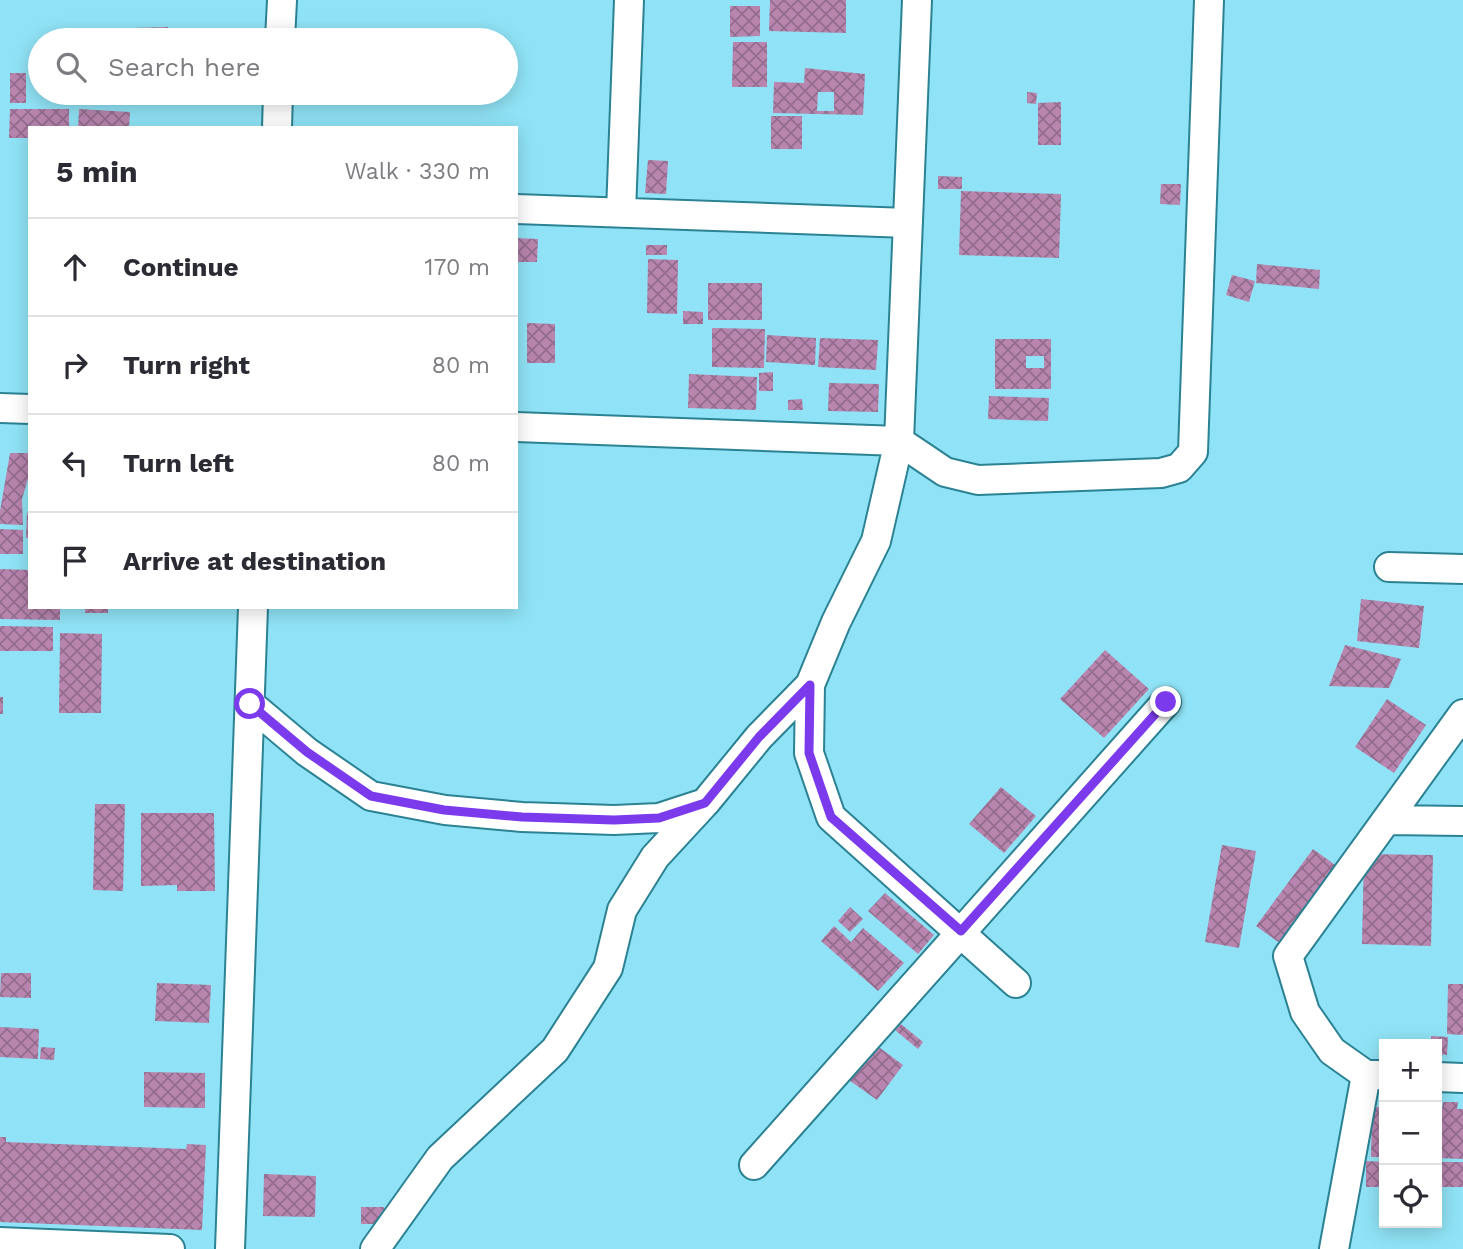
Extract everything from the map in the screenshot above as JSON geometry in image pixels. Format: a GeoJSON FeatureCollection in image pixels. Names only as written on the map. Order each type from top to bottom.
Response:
{"type":"FeatureCollection","features":[{"type":"Feature","properties":{"kind":"street"},"geometry":{"type":"LineString","coordinates":[[281,28],[282,0]]}},
{"type":"Feature","properties":{"kind":"street"},"geometry":{"type":"LineString","coordinates":[[621,212],[629,0]]}},
{"type":"Feature","properties":{"kind":"street"},"geometry":{"type":"LineString","coordinates":[[917,0],[899,441],[876,541],[836,622],[810,685],[809,753],[831,817],[1016,982]]}},
{"type":"Feature","properties":{"kind":"street"},"geometry":{"type":"LineString","coordinates":[[518,427],[899,441],[945,472],[978,480],[1161,473],[1179,468],[1193,452],[1209,0]]}},
{"type":"Feature","properties":{"kind":"street"},"geometry":{"type":"LineString","coordinates":[[277,126],[278,105]]}},
{"type":"Feature","properties":{"kind":"street"},"geometry":{"type":"LineString","coordinates":[[518,209],[908,223]]}},
{"type":"Feature","properties":{"kind":"street"},"geometry":{"type":"LineString","coordinates":[[0,408],[28,409]]}},
{"type":"Feature","properties":{"kind":"street"},"geometry":{"type":"LineString","coordinates":[[1389,567],[1463,569]]}},
{"type":"Feature","properties":{"kind":"street"},"geometry":{"type":"LineString","coordinates":[[230,1249],[253,609]]}},
{"type":"Feature","properties":{"kind":"street"},"geometry":{"type":"LineString","coordinates":[[375,1249],[440,1158],[555,1050],[608,968],[622,910],[655,857],[705,803],[759,737],[810,685]]}},
{"type":"Feature","properties":{"kind":"street"},"geometry":{"type":"LineString","coordinates":[[754,1165],[1166,702]]}},
{"type":"Feature","properties":{"kind":"street"},"geometry":{"type":"LineString","coordinates":[[250,704],[307,752],[371,796],[444,810],[509,816],[614,820],[659,818],[705,803]]}},
{"type":"Feature","properties":{"kind":"street"},"geometry":{"type":"LineString","coordinates":[[1334,1249],[1375,1075],[1332,1051],[1306,1012],[1288,956],[1463,714]]}},
{"type":"Feature","properties":{"kind":"street"},"geometry":{"type":"LineString","coordinates":[[1387,820],[1463,821]]}},
{"type":"Feature","properties":{"kind":"street"},"geometry":{"type":"LineString","coordinates":[[1442,1077],[1463,1078]]}},
{"type":"Feature","properties":{"kind":"street"},"geometry":{"type":"LineString","coordinates":[[0,1242],[170,1249]]}},
{"type":"Feature","properties":{"kind":"building"},"geometry":{"type":"Polygon","coordinates":[[[770,0],[846,0],[846,33],[769,31],[770,0]]]}},
{"type":"Feature","properties":{"kind":"building"},"geometry":{"type":"Polygon","coordinates":[[[730,6],[760,6],[760,36],[730,37],[730,6]]]}},
{"type":"Feature","properties":{"kind":"building"},"geometry":{"type":"Polygon","coordinates":[[[733,42],[767,42],[767,87],[732,87],[733,42]]]}},
{"type":"Feature","properties":{"kind":"building"},"geometry":{"type":"Polygon","coordinates":[[[805,68],[865,74],[863,115],[773,113],[774,82],[804,83],[805,68]],[[818,92],[817,111],[834,111],[834,92],[818,92]]]}},
{"type":"Feature","properties":{"kind":"building"},"geometry":{"type":"Polygon","coordinates":[[[10,73],[26,73],[26,103],[10,103],[10,73]]]}},
{"type":"Feature","properties":{"kind":"building"},"geometry":{"type":"Polygon","coordinates":[[[1027,92],[1037,93],[1036,104],[1027,103],[1027,92]]]}},
{"type":"Feature","properties":{"kind":"building"},"geometry":{"type":"Polygon","coordinates":[[[1061,102],[1061,145],[1038,145],[1038,103],[1061,102]]]}},
{"type":"Feature","properties":{"kind":"building"},"geometry":{"type":"Polygon","coordinates":[[[10,109],[69,109],[69,126],[28,126],[28,138],[9,138],[10,109]]]}},
{"type":"Feature","properties":{"kind":"building"},"geometry":{"type":"Polygon","coordinates":[[[79,109],[130,112],[129,126],[78,126],[79,109]]]}},
{"type":"Feature","properties":{"kind":"building"},"geometry":{"type":"Polygon","coordinates":[[[771,116],[802,116],[802,149],[771,149],[771,116]]]}},
{"type":"Feature","properties":{"kind":"building"},"geometry":{"type":"Polygon","coordinates":[[[648,160],[668,161],[666,194],[645,193],[648,160]]]}},
{"type":"Feature","properties":{"kind":"building"},"geometry":{"type":"Polygon","coordinates":[[[938,176],[962,177],[962,189],[938,189],[938,176]]]}},
{"type":"Feature","properties":{"kind":"building"},"geometry":{"type":"Polygon","coordinates":[[[1161,184],[1181,184],[1180,205],[1160,204],[1161,184]]]}},
{"type":"Feature","properties":{"kind":"building"},"geometry":{"type":"Polygon","coordinates":[[[961,191],[1061,194],[1059,258],[959,255],[961,191]]]}},
{"type":"Feature","properties":{"kind":"building"},"geometry":{"type":"Polygon","coordinates":[[[518,238],[538,239],[537,262],[518,262],[518,238]]]}},
{"type":"Feature","properties":{"kind":"building"},"geometry":{"type":"Polygon","coordinates":[[[646,245],[667,245],[667,255],[646,255],[646,245]]]}},
{"type":"Feature","properties":{"kind":"building"},"geometry":{"type":"Polygon","coordinates":[[[648,259],[678,260],[677,314],[647,313],[648,259]]]}},
{"type":"Feature","properties":{"kind":"building"},"geometry":{"type":"Polygon","coordinates":[[[1257,264],[1320,270],[1319,289],[1256,283],[1257,264]]]}},
{"type":"Feature","properties":{"kind":"building"},"geometry":{"type":"Polygon","coordinates":[[[1232,275],[1255,281],[1249,302],[1226,295],[1232,275]]]}},
{"type":"Feature","properties":{"kind":"building"},"geometry":{"type":"Polygon","coordinates":[[[708,283],[762,283],[762,320],[708,320],[708,283]]]}},
{"type":"Feature","properties":{"kind":"building"},"geometry":{"type":"Polygon","coordinates":[[[683,311],[703,312],[703,324],[683,324],[683,311]]]}},
{"type":"Feature","properties":{"kind":"building"},"geometry":{"type":"Polygon","coordinates":[[[527,323],[555,324],[555,363],[527,363],[527,323]]]}},
{"type":"Feature","properties":{"kind":"building"},"geometry":{"type":"Polygon","coordinates":[[[712,328],[765,329],[764,368],[712,367],[712,328]]]}},
{"type":"Feature","properties":{"kind":"building"},"geometry":{"type":"Polygon","coordinates":[[[767,335],[816,338],[815,365],[766,362],[767,335]]]}},
{"type":"Feature","properties":{"kind":"building"},"geometry":{"type":"Polygon","coordinates":[[[820,338],[878,340],[876,370],[818,367],[820,338]]]}},
{"type":"Feature","properties":{"kind":"building"},"geometry":{"type":"Polygon","coordinates":[[[995,339],[1051,339],[1051,389],[995,389],[995,339]],[[1026,356],[1026,368],[1044,368],[1044,356],[1026,356]]]}},
{"type":"Feature","properties":{"kind":"building"},"geometry":{"type":"Polygon","coordinates":[[[773,372],[773,391],[759,391],[759,373],[773,372]]]}},
{"type":"Feature","properties":{"kind":"building"},"geometry":{"type":"Polygon","coordinates":[[[689,374],[757,377],[756,410],[688,408],[689,374]]]}},
{"type":"Feature","properties":{"kind":"building"},"geometry":{"type":"Polygon","coordinates":[[[829,383],[879,384],[878,412],[828,411],[829,383]]]}},
{"type":"Feature","properties":{"kind":"building"},"geometry":{"type":"Polygon","coordinates":[[[989,396],[1049,398],[1048,421],[988,419],[989,396]]]}},
{"type":"Feature","properties":{"kind":"building"},"geometry":{"type":"Polygon","coordinates":[[[802,399],[803,410],[788,410],[788,400],[802,399]]]}},
{"type":"Feature","properties":{"kind":"building"},"geometry":{"type":"Polygon","coordinates":[[[10,453],[28,453],[28,479],[22,499],[23,525],[0,524],[10,453]]]}},
{"type":"Feature","properties":{"kind":"building"},"geometry":{"type":"Polygon","coordinates":[[[27,513],[28,513],[28,538],[27,513]]]}},
{"type":"Feature","properties":{"kind":"building"},"geometry":{"type":"Polygon","coordinates":[[[0,529],[23,530],[23,554],[0,554],[0,529]]]}},
{"type":"Feature","properties":{"kind":"building"},"geometry":{"type":"Polygon","coordinates":[[[0,569],[28,570],[28,609],[60,609],[60,620],[0,619],[0,569]]]}},
{"type":"Feature","properties":{"kind":"building"},"geometry":{"type":"Polygon","coordinates":[[[1361,599],[1424,606],[1419,648],[1357,641],[1361,599]]]}},
{"type":"Feature","properties":{"kind":"building"},"geometry":{"type":"Polygon","coordinates":[[[85,609],[108,609],[108,613],[85,613],[85,609]]]}},
{"type":"Feature","properties":{"kind":"building"},"geometry":{"type":"Polygon","coordinates":[[[0,626],[53,627],[53,651],[0,651],[0,626]]]}},
{"type":"Feature","properties":{"kind":"building"},"geometry":{"type":"Polygon","coordinates":[[[60,633],[102,634],[101,713],[59,713],[60,633]]]}},
{"type":"Feature","properties":{"kind":"building"},"geometry":{"type":"Polygon","coordinates":[[[1345,645],[1401,659],[1389,688],[1329,686],[1345,645]]]}},
{"type":"Feature","properties":{"kind":"building"},"geometry":{"type":"Polygon","coordinates":[[[1105,650],[1149,689],[1104,738],[1060,699],[1105,650]]]}},
{"type":"Feature","properties":{"kind":"building"},"geometry":{"type":"Polygon","coordinates":[[[0,697],[3,697],[3,714],[0,714],[0,697]]]}},
{"type":"Feature","properties":{"kind":"building"},"geometry":{"type":"Polygon","coordinates":[[[1387,699],[1426,725],[1394,773],[1355,747],[1387,699]]]}},
{"type":"Feature","properties":{"kind":"building"},"geometry":{"type":"Polygon","coordinates":[[[1001,787],[1036,816],[1004,853],[969,824],[1001,787]]]}},
{"type":"Feature","properties":{"kind":"building"},"geometry":{"type":"Polygon","coordinates":[[[95,804],[125,804],[123,891],[93,890],[95,804]]]}},
{"type":"Feature","properties":{"kind":"building"},"geometry":{"type":"Polygon","coordinates":[[[141,813],[214,813],[215,891],[177,891],[177,885],[141,886],[141,813]]]}},
{"type":"Feature","properties":{"kind":"building"},"geometry":{"type":"Polygon","coordinates":[[[1222,845],[1256,851],[1239,948],[1205,942],[1222,845]]]}},
{"type":"Feature","properties":{"kind":"building"},"geometry":{"type":"Polygon","coordinates":[[[1313,849],[1338,867],[1281,944],[1256,926],[1313,849]]]}},
{"type":"Feature","properties":{"kind":"building"},"geometry":{"type":"Polygon","coordinates":[[[1364,854],[1433,855],[1431,946],[1362,944],[1364,854]]]}},
{"type":"Feature","properties":{"kind":"building"},"geometry":{"type":"Polygon","coordinates":[[[885,893],[934,935],[918,954],[868,911],[885,893]]]}},
{"type":"Feature","properties":{"kind":"building"},"geometry":{"type":"Polygon","coordinates":[[[850,907],[863,919],[850,932],[838,921],[850,907]]]}},
{"type":"Feature","properties":{"kind":"building"},"geometry":{"type":"Polygon","coordinates":[[[834,926],[851,942],[863,928],[904,963],[878,991],[821,941],[834,926]]]}},
{"type":"Feature","properties":{"kind":"building"},"geometry":{"type":"Polygon","coordinates":[[[1,973],[31,973],[31,998],[0,997],[1,973]]]}},
{"type":"Feature","properties":{"kind":"building"},"geometry":{"type":"Polygon","coordinates":[[[157,983],[211,985],[209,1023],[155,1021],[157,983]]]}},
{"type":"Feature","properties":{"kind":"building"},"geometry":{"type":"Polygon","coordinates":[[[1448,984],[1463,984],[1463,1035],[1447,1034],[1448,984]]]}},
{"type":"Feature","properties":{"kind":"building"},"geometry":{"type":"Polygon","coordinates":[[[901,1024],[923,1042],[918,1049],[895,1030],[901,1024]]]}},
{"type":"Feature","properties":{"kind":"building"},"geometry":{"type":"Polygon","coordinates":[[[0,1027],[39,1029],[38,1059],[0,1057],[0,1027]]]}},
{"type":"Feature","properties":{"kind":"building"},"geometry":{"type":"Polygon","coordinates":[[[1431,1036],[1448,1037],[1447,1055],[1442,1054],[1442,1039],[1431,1039],[1431,1036]]]}},
{"type":"Feature","properties":{"kind":"building"},"geometry":{"type":"Polygon","coordinates":[[[872,1042],[903,1065],[877,1100],[846,1078],[872,1042]]]}},
{"type":"Feature","properties":{"kind":"building"},"geometry":{"type":"Polygon","coordinates":[[[41,1047],[55,1048],[54,1060],[40,1059],[41,1047]]]}},
{"type":"Feature","properties":{"kind":"building"},"geometry":{"type":"Polygon","coordinates":[[[144,1072],[205,1073],[205,1108],[144,1107],[144,1072]]]}},
{"type":"Feature","properties":{"kind":"building"},"geometry":{"type":"Polygon","coordinates":[[[1443,1102],[1458,1102],[1457,1109],[1463,1109],[1463,1159],[1442,1158],[1443,1102]]]}},
{"type":"Feature","properties":{"kind":"building"},"geometry":{"type":"Polygon","coordinates":[[[1372,1107],[1379,1107],[1379,1157],[1371,1157],[1372,1107]]]}},
{"type":"Feature","properties":{"kind":"building"},"geometry":{"type":"Polygon","coordinates":[[[0,1137],[6,1137],[6,1142],[186,1149],[187,1144],[206,1145],[202,1230],[0,1222],[0,1137]]]}},
{"type":"Feature","properties":{"kind":"building"},"geometry":{"type":"Polygon","coordinates":[[[1366,1161],[1379,1162],[1379,1187],[1366,1187],[1366,1161]]]}},
{"type":"Feature","properties":{"kind":"building"},"geometry":{"type":"Polygon","coordinates":[[[1442,1162],[1463,1162],[1463,1187],[1442,1187],[1442,1162]]]}},
{"type":"Feature","properties":{"kind":"building"},"geometry":{"type":"Polygon","coordinates":[[[264,1174],[316,1176],[315,1217],[263,1216],[264,1174]]]}},
{"type":"Feature","properties":{"kind":"building"},"geometry":{"type":"Polygon","coordinates":[[[361,1207],[384,1207],[384,1224],[361,1224],[361,1207]]]}},
{"type":"Feature","properties":{"kind":"route"},"geometry":{"type":"LineString","coordinates":[[250,704],[307,752],[371,796],[444,810],[522,817],[614,820],[659,818],[705,803],[759,737],[810,685],[809,753],[831,817],[961,931],[1166,702]]}}]}
